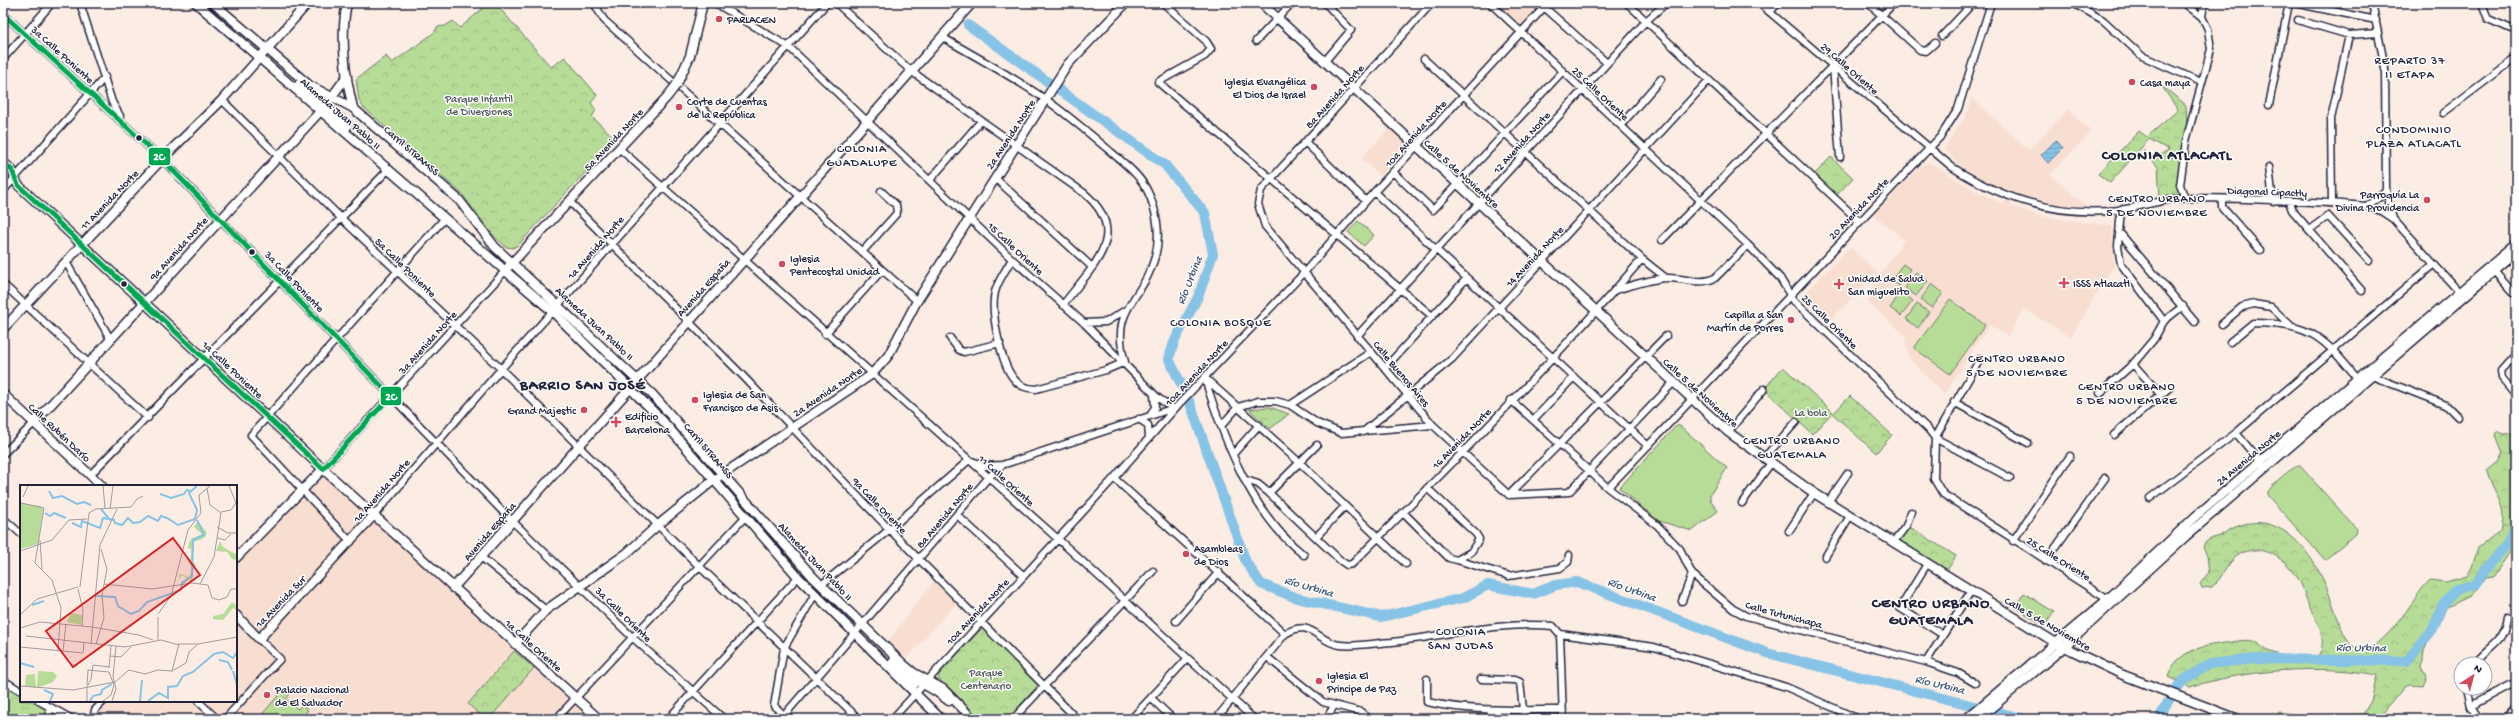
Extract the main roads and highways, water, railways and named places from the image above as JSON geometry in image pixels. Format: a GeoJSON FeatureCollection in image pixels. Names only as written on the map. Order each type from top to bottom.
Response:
{"type":"FeatureCollection","features":[{"type":"Feature","properties":{"kind":"main road","name":"Alameda Juan Pablo II"},"geometry":{"type":"LineString","coordinates":[[196,3],[327,103],[353,108],[459,200],[509,266]]}},
{"type":"Feature","properties":{"kind":"main road","name":"Carril SITRAMSS"},"geometry":{"type":"LineString","coordinates":[[204,3],[303,88],[327,103],[359,118],[454,202],[489,249]]}},
{"type":"Feature","properties":{"kind":"main road","name":"11 Avenida Norte"},"geometry":{"type":"LineString","coordinates":[[3,329],[162,159],[222,100],[308,3]]}},
{"type":"Feature","properties":{"kind":"main road"},"geometry":{"type":"LineString","coordinates":[[347,3],[345,28],[347,76],[353,108]]}},
{"type":"Feature","properties":{"kind":"main road","name":"5a Avenida Norte"},"geometry":{"type":"LineString","coordinates":[[509,266],[620,149],[667,97],[680,80],[690,56],[703,3]]}},
{"type":"Feature","properties":{"kind":"main road","name":"Avenida España"},"geometry":{"type":"LineString","coordinates":[[453,588],[633,383],[972,3]]}},
{"type":"Feature","properties":{"kind":"main road","name":"2a Avenida Norte"},"geometry":{"type":"LineString","coordinates":[[516,644],[546,610],[627,553],[658,525],[718,477],[871,375],[888,356],[917,301],[1062,73],[1126,3]]}},
{"type":"Feature","properties":{"kind":"main road","name":"Calle 5 de Noviembre"},"geometry":{"type":"LineString","coordinates":[[1261,3],[1728,432],[1814,493],[1892,543],[2056,643],[2155,688],[2238,719]]}},
{"type":"Feature","properties":{"kind":"main road","name":"Alameda Juan Pablo II"},"geometry":{"type":"LineString","coordinates":[[216,4],[263,54],[309,84],[389,169],[445,218],[509,266],[633,383],[718,477],[859,628],[921,686],[943,689],[973,719]]}},
{"type":"Feature","properties":{"kind":"main road","name":"9a Avenida Norte"},"geometry":{"type":"LineString","coordinates":[[34,423],[111,340],[220,218],[327,103],[347,76]]}},
{"type":"Feature","properties":{"kind":"main road","name":"Carril SITRAMSS"},"geometry":{"type":"LineString","coordinates":[[327,103],[509,266]]}},
{"type":"Feature","properties":{"kind":"main road","name":"1a Calle Poniente"},"geometry":{"type":"LineString","coordinates":[[3,162],[16,176],[18,185],[206,358],[323,469],[375,514],[453,588]]}},
{"type":"Feature","properties":{"kind":"main road"},"geometry":{"type":"LineString","coordinates":[[2461,294],[2516,244]]}},
{"type":"Feature","properties":{"kind":"main road"},"geometry":{"type":"LineString","coordinates":[[2461,294],[2494,271],[2516,252]]}},
{"type":"Feature","properties":{"kind":"main road","name":"24 Avenida Norte"},"geometry":{"type":"LineString","coordinates":[[2360,382],[2372,376],[2461,294]]}},
{"type":"Feature","properties":{"kind":"main road","name":"24 Avenida Norte"},"geometry":{"type":"LineString","coordinates":[[1978,719],[2064,647],[2111,602],[2263,465],[2461,294]]}},
{"type":"Feature","properties":{"kind":"main road","name":"Calle Rubén Darío"},"geometry":{"type":"LineString","coordinates":[[3,394],[101,485]]}},
{"type":"Feature","properties":{"kind":"main road","name":"3a Avenida Norte"},"geometry":{"type":"LineString","coordinates":[[237,557],[323,469]]}},
{"type":"Feature","properties":{"kind":"main road","name":"Alameda Juan Pablo II"},"geometry":{"type":"LineString","coordinates":[[718,477],[746,516],[798,577],[815,594],[903,664],[921,686],[941,719]]}},
{"type":"Feature","properties":{"kind":"main road","name":"Carril SITRAMSS"},"geometry":{"type":"LineString","coordinates":[[718,477],[817,589],[904,672],[921,686],[947,719]]}},
{"type":"Feature","properties":{"kind":"main road","name":"1a Avenida Norte"},"geometry":{"type":"LineString","coordinates":[[317,578],[375,514]]}},
{"type":"Feature","properties":{"kind":"main road","name":"1a Avenida Sur"},"geometry":{"type":"LineString","coordinates":[[237,616],[260,639],[317,578]]}},
{"type":"Feature","properties":{"kind":"main road","name":"1a Calle Oriente"},"geometry":{"type":"LineString","coordinates":[[453,588],[599,719]]}},
{"type":"Feature","properties":{"kind":"main road","name":"24 Avenida Norte"},"geometry":{"type":"LineString","coordinates":[[1967,718],[2056,643],[2111,602]]}},
{"type":"Feature","properties":{"kind":"main road","name":"Carril SITRAMSS"},"geometry":{"type":"LineString","coordinates":[[921,686],[946,698],[966,719]]}},
{"type":"Feature","properties":{"kind":"water"},"geometry":{"type":"Polygon","coordinates":[[[2056,140],[2063,148],[2048,163],[2041,155],[2056,140]]]}},
{"type":"Feature","properties":{"kind":"waterway","name":"Río Urbina"},"geometry":{"type":"LineString","coordinates":[[968,25],[1165,165],[1205,213],[1213,254],[1198,297],[1174,342],[1169,359],[1190,403],[1246,562],[1261,584],[1297,598],[1381,617],[1463,598],[1488,585],[1533,594],[1556,585],[1577,582],[1767,653],[2025,719]]}},
{"type":"Feature","properties":{"kind":"waterway","name":"Río Urbina"},"geometry":{"type":"LineString","coordinates":[[2159,719],[2172,694],[2184,680],[2209,664],[2255,659],[2407,661],[2433,629],[2443,604],[2456,590],[2477,583],[2490,563],[2509,543],[2516,524]]}},
{"type":"Feature","properties":{"kind":"place","name":"PARLACEN"},"geometry":{"type":"Point","coordinates":[719,19]}},
{"type":"Feature","properties":{"kind":"place","name":"Casa maya"},"geometry":{"type":"Point","coordinates":[2132,82]}},
{"type":"Feature","properties":{"kind":"place","name":"Iglesia Evangélica El Dios de Israel"},"geometry":{"type":"Point","coordinates":[1314,87]}},
{"type":"Feature","properties":{"kind":"place","name":"Corte de Cuentas de la República"},"geometry":{"type":"Point","coordinates":[679,107]}},
{"type":"Feature","properties":{"kind":"place","name":"Parroquía La Divina Providencia"},"geometry":{"type":"Point","coordinates":[2427,200]}},
{"type":"Feature","properties":{"kind":"place","name":"Iglesia Pentecostal Unidad"},"geometry":{"type":"Point","coordinates":[782,264]}},
{"type":"Feature","properties":{"kind":"place","name":"ISSS Atlacatl"},"geometry":{"type":"Point","coordinates":[2064,283]}},
{"type":"Feature","properties":{"kind":"place","name":"Unidad de Salud San miguelito"},"geometry":{"type":"Point","coordinates":[1839,284]}},
{"type":"Feature","properties":{"kind":"place","name":"Capilla a San Martín de Porres"},"geometry":{"type":"Point","coordinates":[1791,320]}},
{"type":"Feature","properties":{"kind":"place","name":"Iglesia de San Francisco de Asis"},"geometry":{"type":"Point","coordinates":[695,400]}},
{"type":"Feature","properties":{"kind":"place","name":"Grand Majestic"},"geometry":{"type":"Point","coordinates":[584,410]}},
{"type":"Feature","properties":{"kind":"place","name":"Edificio Barcelona"},"geometry":{"type":"Point","coordinates":[616,422]}},
{"type":"Feature","properties":{"kind":"place","name":"Asambleas de Dios"},"geometry":{"type":"Point","coordinates":[1186,554]}},
{"type":"Feature","properties":{"kind":"place","name":"Iglesia El Principe de Paz"},"geometry":{"type":"Point","coordinates":[1319,681]}},
{"type":"Feature","properties":{"kind":"place","name":"Palacio Nacional de El Salvador"},"geometry":{"type":"Point","coordinates":[267,695]}},
{"type":"Feature","properties":{"kind":"district","name":"REPARTO 37 II ETAPA"},"geometry":{"type":"Point","coordinates":[2410,67]}},
{"type":"Feature","properties":{"kind":"district","name":"CONDOMINIO PLAZA ATLACATL"},"geometry":{"type":"Point","coordinates":[2414,136]}},
{"type":"Feature","properties":{"kind":"district","name":"COLONIA ATLACATL"},"geometry":{"type":"Point","coordinates":[2167,154]}},
{"type":"Feature","properties":{"kind":"district","name":"COLONIA GUADALUPE"},"geometry":{"type":"Point","coordinates":[862,155]}},
{"type":"Feature","properties":{"kind":"district","name":"CENTRO URBANO 5 DE NOVIEMBRE"},"geometry":{"type":"Point","coordinates":[2157,205]}},
{"type":"Feature","properties":{"kind":"district","name":"COLONIA BOSQUE"},"geometry":{"type":"Point","coordinates":[1221,322]}},
{"type":"Feature","properties":{"kind":"district","name":"CENTRO URBANO 5 DE NOVIEMBRE"},"geometry":{"type":"Point","coordinates":[2017,365]}},
{"type":"Feature","properties":{"kind":"district","name":"BARRIO SAN JOSÉ"},"geometry":{"type":"Point","coordinates":[583,384]}},
{"type":"Feature","properties":{"kind":"district","name":"CENTRO URBANO 5 DE NOVIEMBRE"},"geometry":{"type":"Point","coordinates":[2127,393]}},
{"type":"Feature","properties":{"kind":"district","name":"CENTRO URBANO GUATEMALA"},"geometry":{"type":"Point","coordinates":[1792,447]}},
{"type":"Feature","properties":{"kind":"district","name":"CENTRO URBANO GUATEMALA"},"geometry":{"type":"Point","coordinates":[1931,610]}},
{"type":"Feature","properties":{"kind":"district","name":"COLONIA SAN JUDAS"},"geometry":{"type":"Point","coordinates":[1461,638]}},
{"type":"Feature","properties":{"kind":"park label","name":"Parque Infantil de Diversiones"},"geometry":{"type":"Point","coordinates":[479,104]}},
{"type":"Feature","properties":{"kind":"park label","name":"La bola"},"geometry":{"type":"Point","coordinates":[1811,412]}},
{"type":"Feature","properties":{"kind":"park label","name":"Parque Centenario"},"geometry":{"type":"Point","coordinates":[986,678]}}]}
